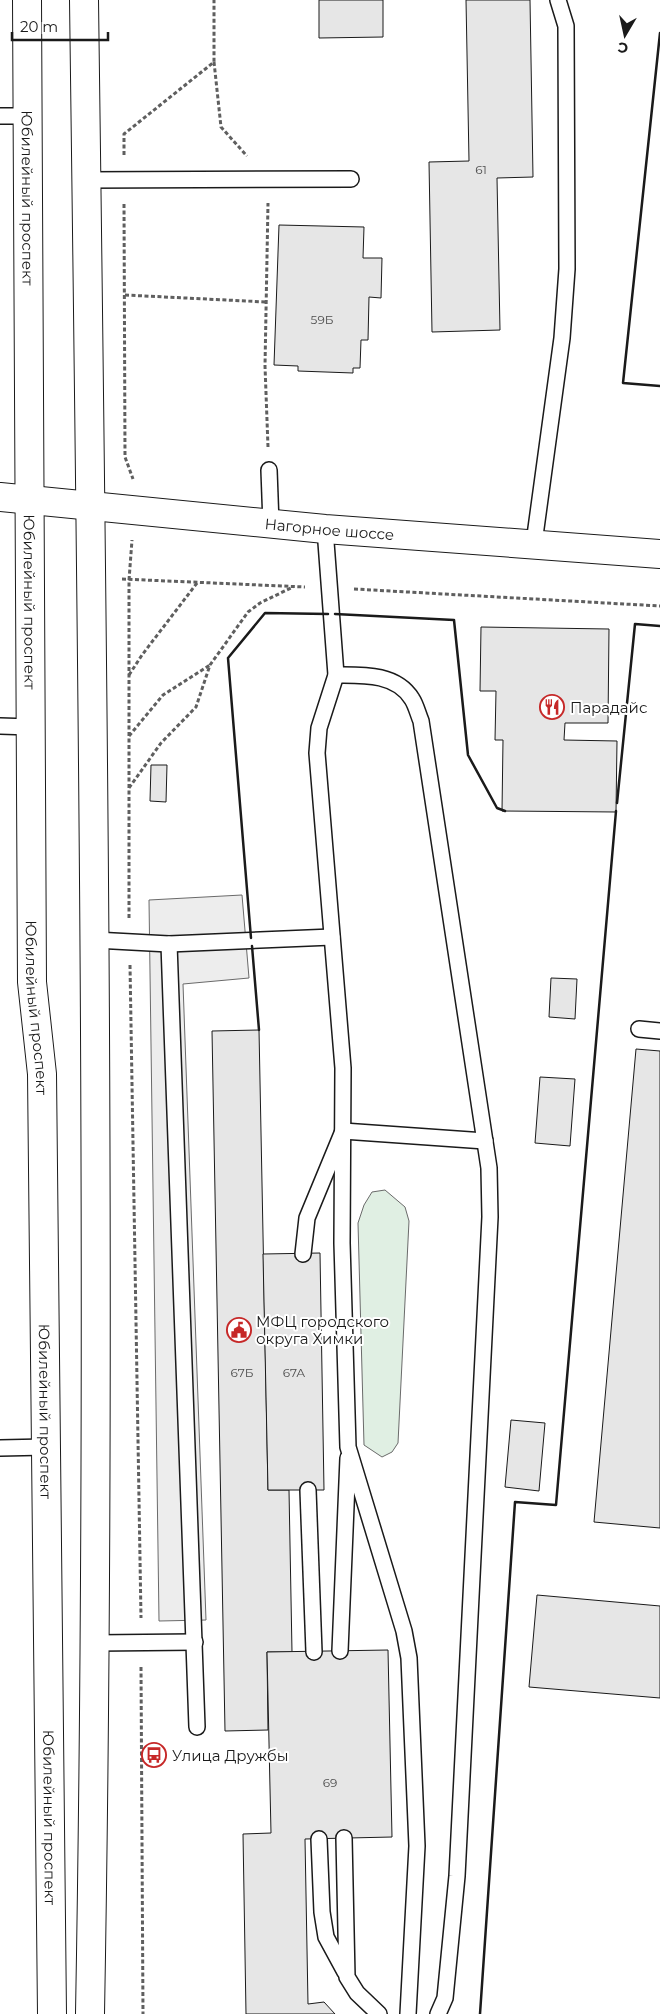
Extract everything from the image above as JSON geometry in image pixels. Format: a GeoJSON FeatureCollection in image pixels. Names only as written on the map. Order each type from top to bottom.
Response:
{"type":"FeatureCollection","features":[{"type":"Feature","properties":{"kind":"main road","name":"Юбилейный проспект"},"geometry":{"type":"LineString","coordinates":[[27,0],[32,982],[42,1074],[52,2014]]}},
{"type":"Feature","properties":{"kind":"main road"},"geometry":{"type":"LineString","coordinates":[[84,0],[95,940],[96,1643],[90,2014]]}},
{"type":"Feature","properties":{"kind":"main road","name":"Нагорное шоссе"},"geometry":{"type":"LineString","coordinates":[[0,497],[325,529],[534,543],[660,554]]}},
{"type":"Feature","properties":{"kind":"lane"},"geometry":{"type":"LineString","coordinates":[[534,543],[562,338],[567,269],[566,26],[558,0]]}},
{"type":"Feature","properties":{"kind":"lane"},"geometry":{"type":"LineString","coordinates":[[0,116],[28,116]]}},
{"type":"Feature","properties":{"kind":"lane"},"geometry":{"type":"LineString","coordinates":[[86,180],[351,179]]}},
{"type":"Feature","properties":{"kind":"lane"},"geometry":{"type":"LineString","coordinates":[[269,470],[271,524]]}},
{"type":"Feature","properties":{"kind":"lane"},"geometry":{"type":"LineString","coordinates":[[325,529],[336,675],[319,728],[317,753],[343,1068],[342,1243],[348,1447],[340,1651]]}},
{"type":"Feature","properties":{"kind":"lane"},"geometry":{"type":"LineString","coordinates":[[336,675],[370,675],[396,683],[412,698],[421,721],[489,1168],[490,1217],[457,1876],[445,1998],[438,2014]]}},
{"type":"Feature","properties":{"kind":"lane"},"geometry":{"type":"LineString","coordinates":[[0,726],[31,727]]}},
{"type":"Feature","properties":{"kind":"lane"},"geometry":{"type":"LineString","coordinates":[[95,940],[169,944],[332,937]]}},
{"type":"Feature","properties":{"kind":"lane"},"geometry":{"type":"LineString","coordinates":[[169,944],[197,1727]]}},
{"type":"Feature","properties":{"kind":"lane"},"geometry":{"type":"LineString","coordinates":[[639,1029],[660,1031]]}},
{"type":"Feature","properties":{"kind":"lane"},"geometry":{"type":"LineString","coordinates":[[343,1130],[485,1141]]}},
{"type":"Feature","properties":{"kind":"lane"},"geometry":{"type":"LineString","coordinates":[[303,1254],[307,1218],[343,1130]]}},
{"type":"Feature","properties":{"kind":"lane"},"geometry":{"type":"LineString","coordinates":[[0,1448],[46,1447]]}},
{"type":"Feature","properties":{"kind":"lane"},"geometry":{"type":"LineString","coordinates":[[348,1447],[404,1631],[409,1658],[417,1846],[408,2014]]}},
{"type":"Feature","properties":{"kind":"lane"},"geometry":{"type":"LineString","coordinates":[[308,1490],[314,1652]]}},
{"type":"Feature","properties":{"kind":"lane"},"geometry":{"type":"LineString","coordinates":[[96,1643],[195,1642]]}},
{"type":"Feature","properties":{"kind":"lane"},"geometry":{"type":"LineString","coordinates":[[344,1838],[347,1977]]}},
{"type":"Feature","properties":{"kind":"lane"},"geometry":{"type":"LineString","coordinates":[[319,1839],[322,1912],[326,1937],[357,1993],[379,2014]]}},
{"type":"Feature","properties":{"kind":"path"},"geometry":{"type":"LineString","coordinates":[[214,0],[214,62],[221,127],[269,179],[265,366],[269,470]]}},
{"type":"Feature","properties":{"kind":"path"},"geometry":{"type":"LineString","coordinates":[[143,2014],[141,1643],[128,788],[129,580],[136,485],[125,457],[124,134],[214,62]]}},
{"type":"Feature","properties":{"kind":"path"},"geometry":{"type":"LineString","coordinates":[[125,295],[266,302]]}},
{"type":"Feature","properties":{"kind":"path"},"geometry":{"type":"LineString","coordinates":[[129,676],[142,655],[197,583]]}},
{"type":"Feature","properties":{"kind":"path"},"geometry":{"type":"LineString","coordinates":[[128,788],[161,742],[196,707],[210,665],[248,612],[260,603],[293,587]]}},
{"type":"Feature","properties":{"kind":"path"},"geometry":{"type":"LineString","coordinates":[[129,737],[163,695],[210,665]]}},
{"type":"Feature","properties":{"kind":"green space"},"geometry":{"type":"Polygon","coordinates":[[[385,1190],[405,1207],[409,1221],[398,1443],[392,1452],[382,1457],[364,1445],[358,1223],[364,1205],[372,1192],[385,1190]]]}},
{"type":"Feature","properties":{"kind":"shaded area"},"geometry":{"type":"Polygon","coordinates":[[[242,895],[249,978],[183,984],[206,1620],[159,1621],[149,900],[242,895]]]}},
{"type":"Feature","properties":{"kind":"building"},"geometry":{"type":"Polygon","coordinates":[[[319,0],[383,0],[383,37],[319,38],[319,0]]]}},
{"type":"Feature","properties":{"kind":"building"},"geometry":{"type":"Polygon","coordinates":[[[466,0],[530,0],[533,177],[497,178],[500,330],[432,332],[429,162],[469,161],[466,0]]]}},
{"type":"Feature","properties":{"kind":"building"},"geometry":{"type":"Polygon","coordinates":[[[279,225],[364,227],[363,258],[382,258],[381,298],[369,297],[368,340],[361,340],[360,368],[353,368],[353,373],[298,371],[298,366],[274,365],[279,225]]]}},
{"type":"Feature","properties":{"kind":"building","name":"Парадайс"},"geometry":{"type":"Polygon","coordinates":[[[481,627],[609,629],[608,723],[565,723],[564,740],[617,741],[616,812],[502,811],[503,740],[495,740],[496,691],[480,691],[481,627]]]}},
{"type":"Feature","properties":{"kind":"building"},"geometry":{"type":"Polygon","coordinates":[[[151,765],[167,765],[166,802],[150,801],[151,765]]]}},
{"type":"Feature","properties":{"kind":"building"},"geometry":{"type":"Polygon","coordinates":[[[551,978],[577,979],[575,1019],[549,1017],[551,978]]]}},
{"type":"Feature","properties":{"kind":"building"},"geometry":{"type":"Polygon","coordinates":[[[259,1030],[268,1490],[289,1490],[292,1652],[267,1652],[268,1730],[225,1731],[212,1031],[259,1030]]]}},
{"type":"Feature","properties":{"kind":"building"},"geometry":{"type":"Polygon","coordinates":[[[636,1049],[660,1051],[660,1528],[594,1522],[636,1049]]]}},
{"type":"Feature","properties":{"kind":"building"},"geometry":{"type":"Polygon","coordinates":[[[540,1077],[575,1079],[570,1146],[535,1143],[540,1077]]]}},
{"type":"Feature","properties":{"kind":"building"},"geometry":{"type":"Polygon","coordinates":[[[320,1253],[324,1490],[268,1490],[263,1254],[320,1253]]]}},
{"type":"Feature","properties":{"kind":"building"},"geometry":{"type":"Polygon","coordinates":[[[511,1420],[545,1423],[539,1491],[505,1487],[511,1420]]]}},
{"type":"Feature","properties":{"kind":"building"},"geometry":{"type":"Polygon","coordinates":[[[537,1595],[660,1606],[660,1698],[529,1687],[537,1595]]]}},
{"type":"Feature","properties":{"kind":"building"},"geometry":{"type":"Polygon","coordinates":[[[388,1650],[392,1837],[305,1839],[308,2004],[324,2002],[335,2014],[246,2014],[243,1834],[271,1833],[267,1652],[388,1650]]]}},
{"type":"Feature","properties":{"kind":"wall"},"geometry":{"type":"LineString","coordinates":[[660,33],[623,383],[660,386]]}},
{"type":"Feature","properties":{"kind":"wall"},"geometry":{"type":"LineString","coordinates":[[251,938],[228,658],[265,613],[328,614]]}},
{"type":"Feature","properties":{"kind":"wall"},"geometry":{"type":"LineString","coordinates":[[335,614],[454,620],[468,755],[497,808],[505,811]]}},
{"type":"Feature","properties":{"kind":"wall"},"geometry":{"type":"LineString","coordinates":[[617,803],[635,624],[660,626]]}},
{"type":"Feature","properties":{"kind":"wall"},"geometry":{"type":"LineString","coordinates":[[480,2014],[515,1502],[556,1505],[616,811]]}},
{"type":"Feature","properties":{"kind":"wall"},"geometry":{"type":"LineString","coordinates":[[252,946],[259,1030]]}},
{"type":"Feature","properties":{"kind":"place","name":"Парадайс"},"geometry":{"type":"Point","coordinates":[552,707]}},
{"type":"Feature","properties":{"kind":"place","name":"МФЦ городского округа Химки"},"geometry":{"type":"Point","coordinates":[239,1330]}},
{"type":"Feature","properties":{"kind":"place","name":"Улица Дружбы"},"geometry":{"type":"Point","coordinates":[154,1755]}}]}
